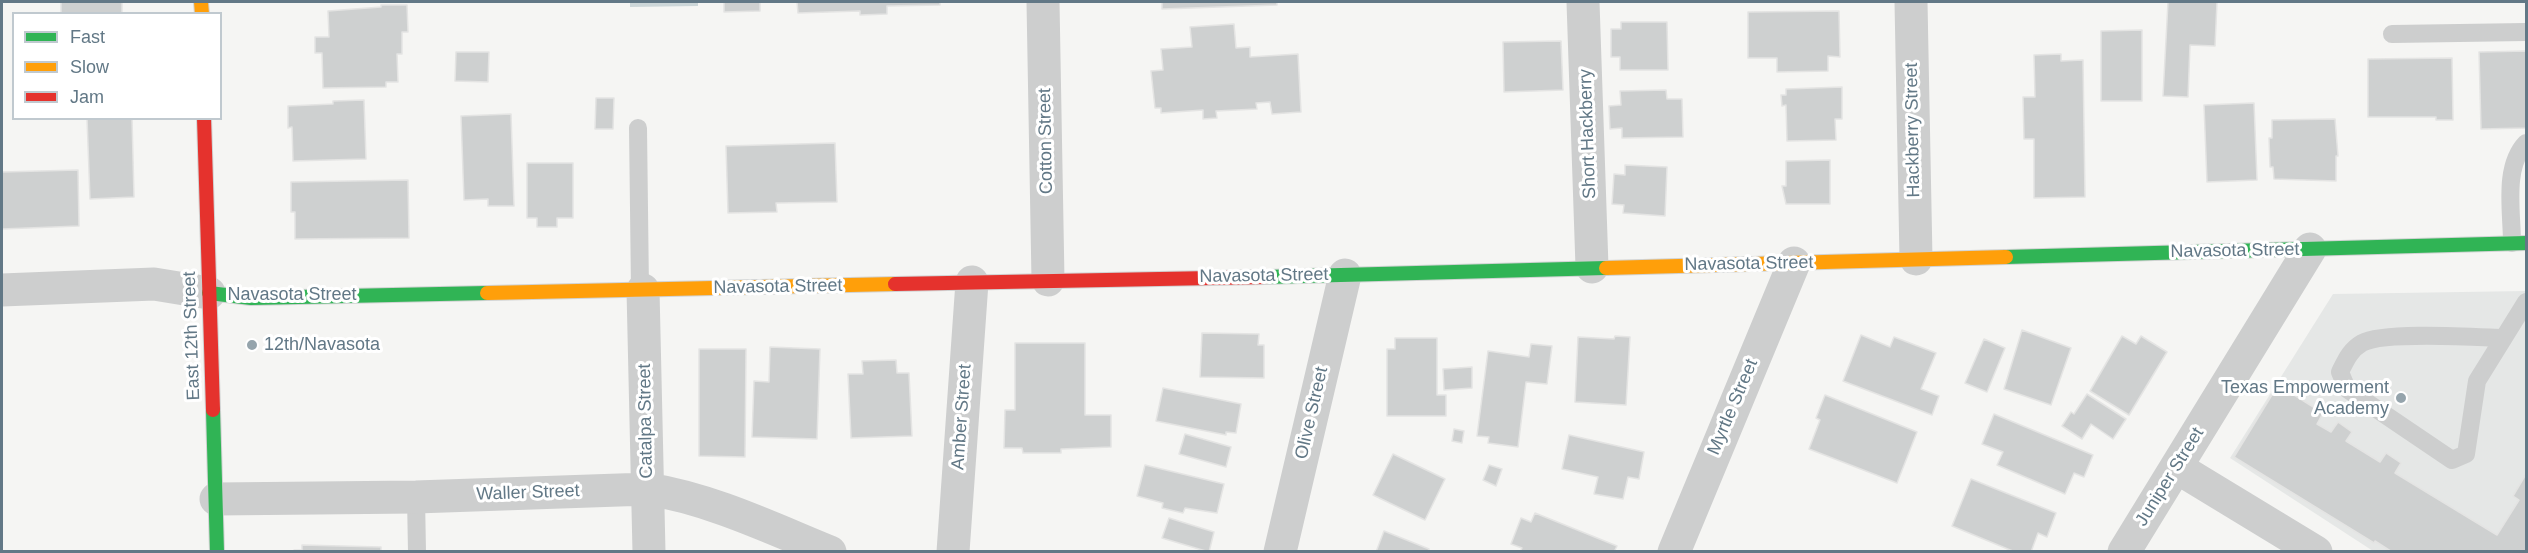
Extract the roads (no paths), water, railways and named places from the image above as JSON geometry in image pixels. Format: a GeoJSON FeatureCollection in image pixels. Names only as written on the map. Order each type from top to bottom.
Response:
{"type":"FeatureCollection","features":[{"type":"Feature","properties":{"kind":"street","name":"Cotton Street"},"geometry":{"type":"LineString","coordinates":[[1043,2],[1048,280]]}},
{"type":"Feature","properties":{"kind":"street","name":"Short Hackberry"},"geometry":{"type":"LineString","coordinates":[[1583,2],[1592,267]]}},
{"type":"Feature","properties":{"kind":"street","name":"Hackberry Street"},"geometry":{"type":"LineString","coordinates":[[1911,2],[1916,259]]}},
{"type":"Feature","properties":{"kind":"street","name":"East 12th Street"},"geometry":{"type":"LineString","coordinates":[[204,120],[217,552]]}},
{"type":"Feature","properties":{"kind":"street","name":"Navasota Street"},"geometry":{"type":"LineString","coordinates":[[2,290],[154,284],[241,298],[1345,275],[2519,243]]}},
{"type":"Feature","properties":{"kind":"street","name":"Juniper Street"},"geometry":{"type":"LineString","coordinates":[[2124,552],[2310,249]]}},
{"type":"Feature","properties":{"kind":"street","name":"Myrtle Street"},"geometry":{"type":"LineString","coordinates":[[1674,552],[1794,263]]}},
{"type":"Feature","properties":{"kind":"street","name":"Olive Street"},"geometry":{"type":"LineString","coordinates":[[1280,552],[1345,275]]}},
{"type":"Feature","properties":{"kind":"street","name":"Amber Street"},"geometry":{"type":"LineString","coordinates":[[953,552],[972,282]]}},
{"type":"Feature","properties":{"kind":"street","name":"Catalpa Street"},"geometry":{"type":"LineString","coordinates":[[642,290],[649,552]]}},
{"type":"Feature","properties":{"kind":"street"},"geometry":{"type":"LineString","coordinates":[[2176,466],[2316,552]]}},
{"type":"Feature","properties":{"kind":"street","name":"Waller Street"},"geometry":{"type":"LineString","coordinates":[[216,499],[416,497],[648,489],[677,494],[705,503],[830,552]]}},
{"type":"Feature","properties":{"kind":"lane"},"geometry":{"type":"LineString","coordinates":[[2392,34],[2526,32]]}},
{"type":"Feature","properties":{"kind":"lane"},"geometry":{"type":"LineString","coordinates":[[638,128],[642,290]]}},
{"type":"Feature","properties":{"kind":"lane"},"geometry":{"type":"LineString","coordinates":[[2519,243],[2512,170],[2526,143]]}},
{"type":"Feature","properties":{"kind":"lane"},"geometry":{"type":"LineString","coordinates":[[2504,338],[2380,338],[2364,342],[2348,354],[2340,372],[2347,389],[2452,460],[2466,454],[2476,381],[2504,338],[2526,302]]}},
{"type":"Feature","properties":{"kind":"lane"},"geometry":{"type":"LineString","coordinates":[[416,497],[417,552]]}},
{"type":"Feature","properties":{"kind":"place","name":"12th/Navasota"},"geometry":{"type":"Point","coordinates":[252,345]}},
{"type":"Feature","properties":{"kind":"place","name":"Texas Empowerment Academy"},"geometry":{"type":"Point","coordinates":[2401,398]}}]}
